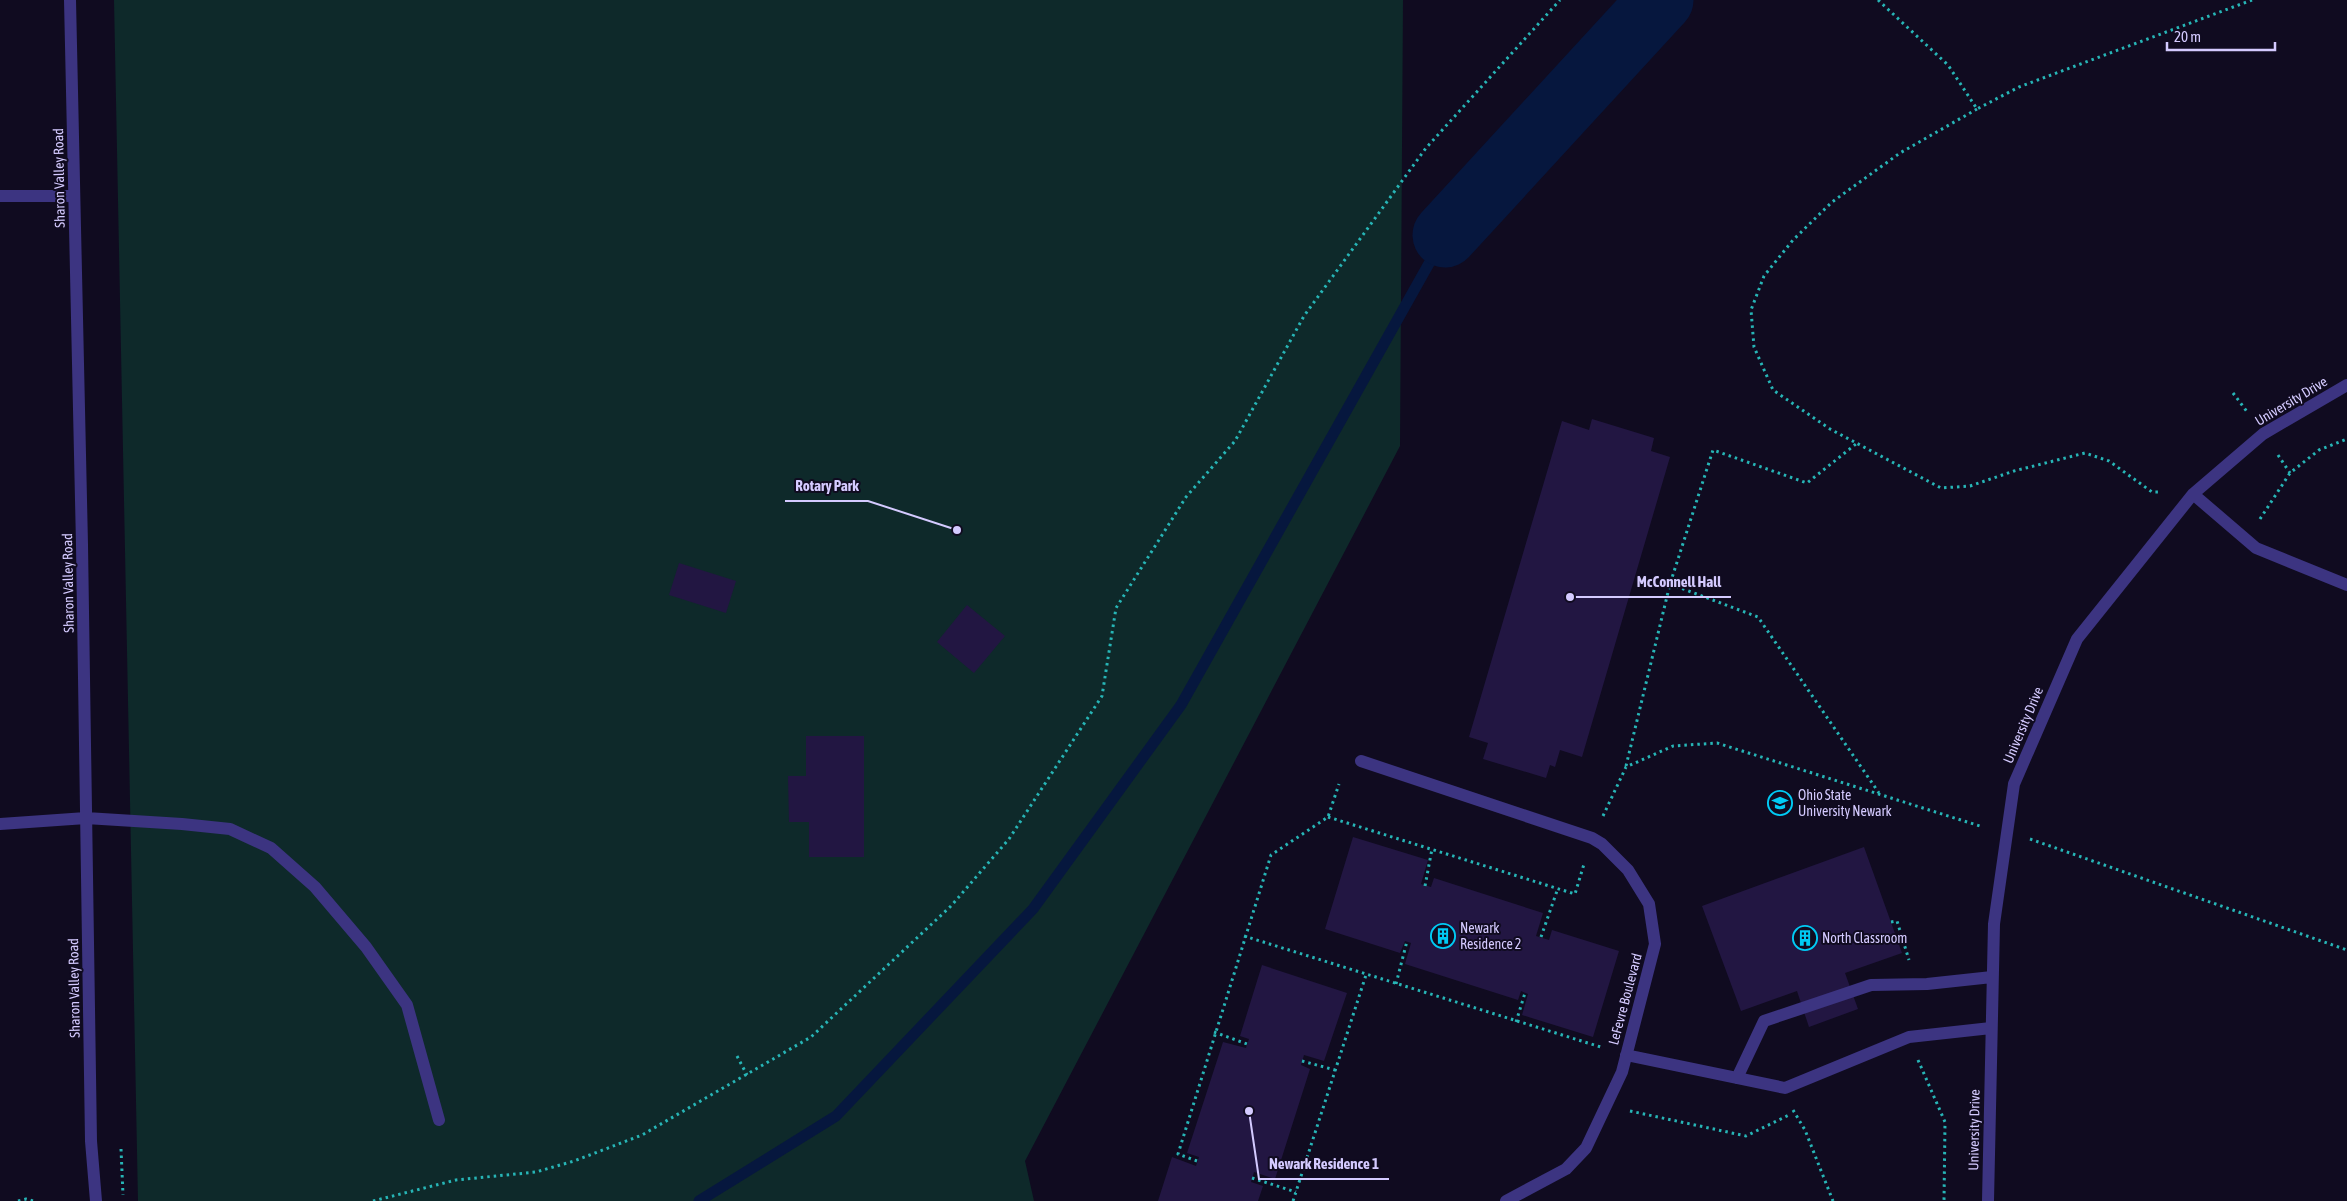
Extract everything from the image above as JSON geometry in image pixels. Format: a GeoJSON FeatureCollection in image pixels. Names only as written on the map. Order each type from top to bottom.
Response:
{"type":"FeatureCollection","features":[{"type":"Feature","properties":{"kind":"street","name":"Sharon Valley Road"},"geometry":{"type":"LineString","coordinates":[[70,0],[86,818],[90,1141],[96,1201]]}},
{"type":"Feature","properties":{"kind":"street"},"geometry":{"type":"LineString","coordinates":[[0,196],[74,196]]}},
{"type":"Feature","properties":{"kind":"street","name":"University Drive"},"geometry":{"type":"LineString","coordinates":[[1988,1201],[1994,924],[2014,784],[2077,639],[2193,494],[2263,434],[2347,385]]}},
{"type":"Feature","properties":{"kind":"street"},"geometry":{"type":"LineString","coordinates":[[2193,494],[2256,548],[2347,585]]}},
{"type":"Feature","properties":{"kind":"street","name":"LeFevre Boulevard"},"geometry":{"type":"LineString","coordinates":[[1361,761],[1592,838],[1602,844],[1628,870],[1649,904],[1655,944],[1622,1072],[1586,1148],[1566,1169],[1506,1201]]}},
{"type":"Feature","properties":{"kind":"street"},"geometry":{"type":"LineString","coordinates":[[0,824],[86,818],[230,829],[271,848],[315,887],[366,947],[407,1005],[438,1120]]}},
{"type":"Feature","properties":{"kind":"street"},"geometry":{"type":"LineString","coordinates":[[1736,1078],[1764,1021],[1870,985],[1928,984],[1992,977]]}},
{"type":"Feature","properties":{"kind":"street"},"geometry":{"type":"LineString","coordinates":[[1626,1055],[1785,1088],[1909,1038],[1991,1028]]}},
{"type":"Feature","properties":{"kind":"street","name":"Sharon Valley Road"},"geometry":{"type":"LineString","coordinates":[[88,1201],[93,1165]]}},
{"type":"Feature","properties":{"kind":"path"},"geometry":{"type":"LineString","coordinates":[[373,1201],[456,1180],[536,1172],[574,1161],[642,1135],[811,1038],[951,906],[1009,840],[1102,696],[1116,608],[1186,497],[1235,441],[1304,316],[1426,148],[1560,0]]}},
{"type":"Feature","properties":{"kind":"path"},"geometry":{"type":"LineString","coordinates":[[1878,0],[1948,65],[1976,109]]}},
{"type":"Feature","properties":{"kind":"path"},"geometry":{"type":"LineString","coordinates":[[2193,494],[2152,492],[2109,461],[2085,453],[2014,471],[1970,486],[1941,488],[1830,429],[1773,390],[1754,347],[1751,310],[1764,276],[1793,240],[1832,202],[1900,153],[1976,109],[2019,87],[2252,0]]}},
{"type":"Feature","properties":{"kind":"path"},"geometry":{"type":"LineString","coordinates":[[2246,540],[2290,473],[2319,450],[2347,439]]}},
{"type":"Feature","properties":{"kind":"path"},"geometry":{"type":"LineString","coordinates":[[1328,817],[1575,894],[1592,838],[1626,767],[1670,584],[1713,450],[1806,483],[1856,444]]}},
{"type":"Feature","properties":{"kind":"path"},"geometry":{"type":"LineString","coordinates":[[1670,584],[1758,617],[1880,793]]}},
{"type":"Feature","properties":{"kind":"path"},"geometry":{"type":"LineString","coordinates":[[1626,767],[1673,746],[1717,743],[1880,793],[1909,805],[1976,825]]}},
{"type":"Feature","properties":{"kind":"path"},"geometry":{"type":"LineString","coordinates":[[1198,1162],[1178,1154],[1214,1032],[1271,854],[1328,817],[1339,784]]}},
{"type":"Feature","properties":{"kind":"path"},"geometry":{"type":"LineString","coordinates":[[2026,838],[2347,950]]}},
{"type":"Feature","properties":{"kind":"path"},"geometry":{"type":"LineString","coordinates":[[1424,886],[1432,849]]}},
{"type":"Feature","properties":{"kind":"path"},"geometry":{"type":"LineString","coordinates":[[1541,937],[1558,888]]}},
{"type":"Feature","properties":{"kind":"path"},"geometry":{"type":"LineString","coordinates":[[1244,936],[1626,1055]]}},
{"type":"Feature","properties":{"kind":"path"},"geometry":{"type":"LineString","coordinates":[[1396,984],[1408,941]]}},
{"type":"Feature","properties":{"kind":"path"},"geometry":{"type":"LineString","coordinates":[[1294,1201],[1366,975]]}},
{"type":"Feature","properties":{"kind":"path"},"geometry":{"type":"LineString","coordinates":[[1516,1022],[1525,993]]}},
{"type":"Feature","properties":{"kind":"path"},"geometry":{"type":"LineString","coordinates":[[1214,1032],[1247,1044]]}},
{"type":"Feature","properties":{"kind":"path"},"geometry":{"type":"LineString","coordinates":[[737,1056],[747,1075]]}},
{"type":"Feature","properties":{"kind":"path"},"geometry":{"type":"LineString","coordinates":[[1302,1061],[1336,1070]]}},
{"type":"Feature","properties":{"kind":"path"},"geometry":{"type":"LineString","coordinates":[[1606,1105],[1746,1136],[1794,1112]]}},
{"type":"Feature","properties":{"kind":"path"},"geometry":{"type":"LineString","coordinates":[[121,1149],[124,1201]]}},
{"type":"Feature","properties":{"kind":"path"},"geometry":{"type":"LineString","coordinates":[[1252,1178],[1296,1192]]}},
{"type":"Feature","properties":{"kind":"path"},"geometry":{"type":"LineString","coordinates":[[18,1201],[26,1199],[33,1201]]}},
{"type":"Feature","properties":{"kind":"green space"},"geometry":{"type":"Polygon","coordinates":[[[114,0],[1403,0],[1400,446],[1025,1161],[1034,1201],[138,1201],[114,0]]]}},
{"type":"Feature","properties":{"kind":"building"},"geometry":{"type":"Polygon","coordinates":[[[1592,419],[1654,438],[1651,451],[1670,457],[1582,757],[1560,750],[1555,767],[1550,765],[1546,778],[1483,759],[1488,743],[1469,737],[1562,421],[1589,430],[1592,419]]]}},
{"type":"Feature","properties":{"kind":"building"},"geometry":{"type":"Polygon","coordinates":[[[679,563],[736,581],[726,613],[669,595],[679,563]]]}},
{"type":"Feature","properties":{"kind":"building"},"geometry":{"type":"Polygon","coordinates":[[[967,605],[1005,636],[974,673],[937,642],[967,605]]]}},
{"type":"Feature","properties":{"kind":"building"},"geometry":{"type":"Polygon","coordinates":[[[806,736],[864,736],[864,857],[809,857],[809,822],[789,822],[788,776],[806,776],[806,736]]]}},
{"type":"Feature","properties":{"kind":"building","name":"Newark Residence 2"},"geometry":{"type":"Polygon","coordinates":[[[1353,837],[1428,860],[1421,884],[1431,887],[1434,878],[1543,913],[1536,936],[1549,940],[1552,930],[1619,951],[1593,1037],[1522,1015],[1528,994],[1521,991],[1518,1000],[1405,964],[1411,943],[1405,941],[1400,953],[1325,929],[1353,837]]]}},
{"type":"Feature","properties":{"kind":"building","name":"North Classroom"},"geometry":{"type":"Polygon","coordinates":[[[1864,847],[1902,953],[1845,973],[1858,1009],[1809,1027],[1797,991],[1741,1011],[1702,906],[1864,847]]]}},
{"type":"Feature","properties":{"kind":"building"},"geometry":{"type":"Polygon","coordinates":[[[1262,965],[1347,993],[1324,1061],[1304,1055],[1301,1065],[1310,1069],[1275,1179],[1254,1172],[1251,1182],[1263,1186],[1258,1201],[1158,1201],[1172,1157],[1196,1166],[1199,1157],[1187,1153],[1223,1042],[1246,1048],[1249,1039],[1240,1036],[1262,965]]]}},
{"type":"Feature","properties":{"kind":"waterway"},"geometry":{"type":"LineString","coordinates":[[1445,235],[1661,0]]}},
{"type":"Feature","properties":{"kind":"waterway"},"geometry":{"type":"LineString","coordinates":[[699,1201],[836,1116],[1033,909],[1181,705],[1445,235]]}},
{"type":"Feature","properties":{"kind":"place","name":"Rotary Park"},"geometry":{"type":"Point","coordinates":[957,530]}},
{"type":"Feature","properties":{"kind":"place","name":"McConnell Hall"},"geometry":{"type":"Point","coordinates":[1570,597]}},
{"type":"Feature","properties":{"kind":"place","name":"Ohio State University Newark"},"geometry":{"type":"Point","coordinates":[1780,803]}},
{"type":"Feature","properties":{"kind":"place","name":"Newark Residence 2"},"geometry":{"type":"Point","coordinates":[1443,936]}},
{"type":"Feature","properties":{"kind":"place","name":"North Classroom"},"geometry":{"type":"Point","coordinates":[1805,938]}},
{"type":"Feature","properties":{"kind":"place","name":"Newark Residence 1"},"geometry":{"type":"Point","coordinates":[1249,1111]}}]}
